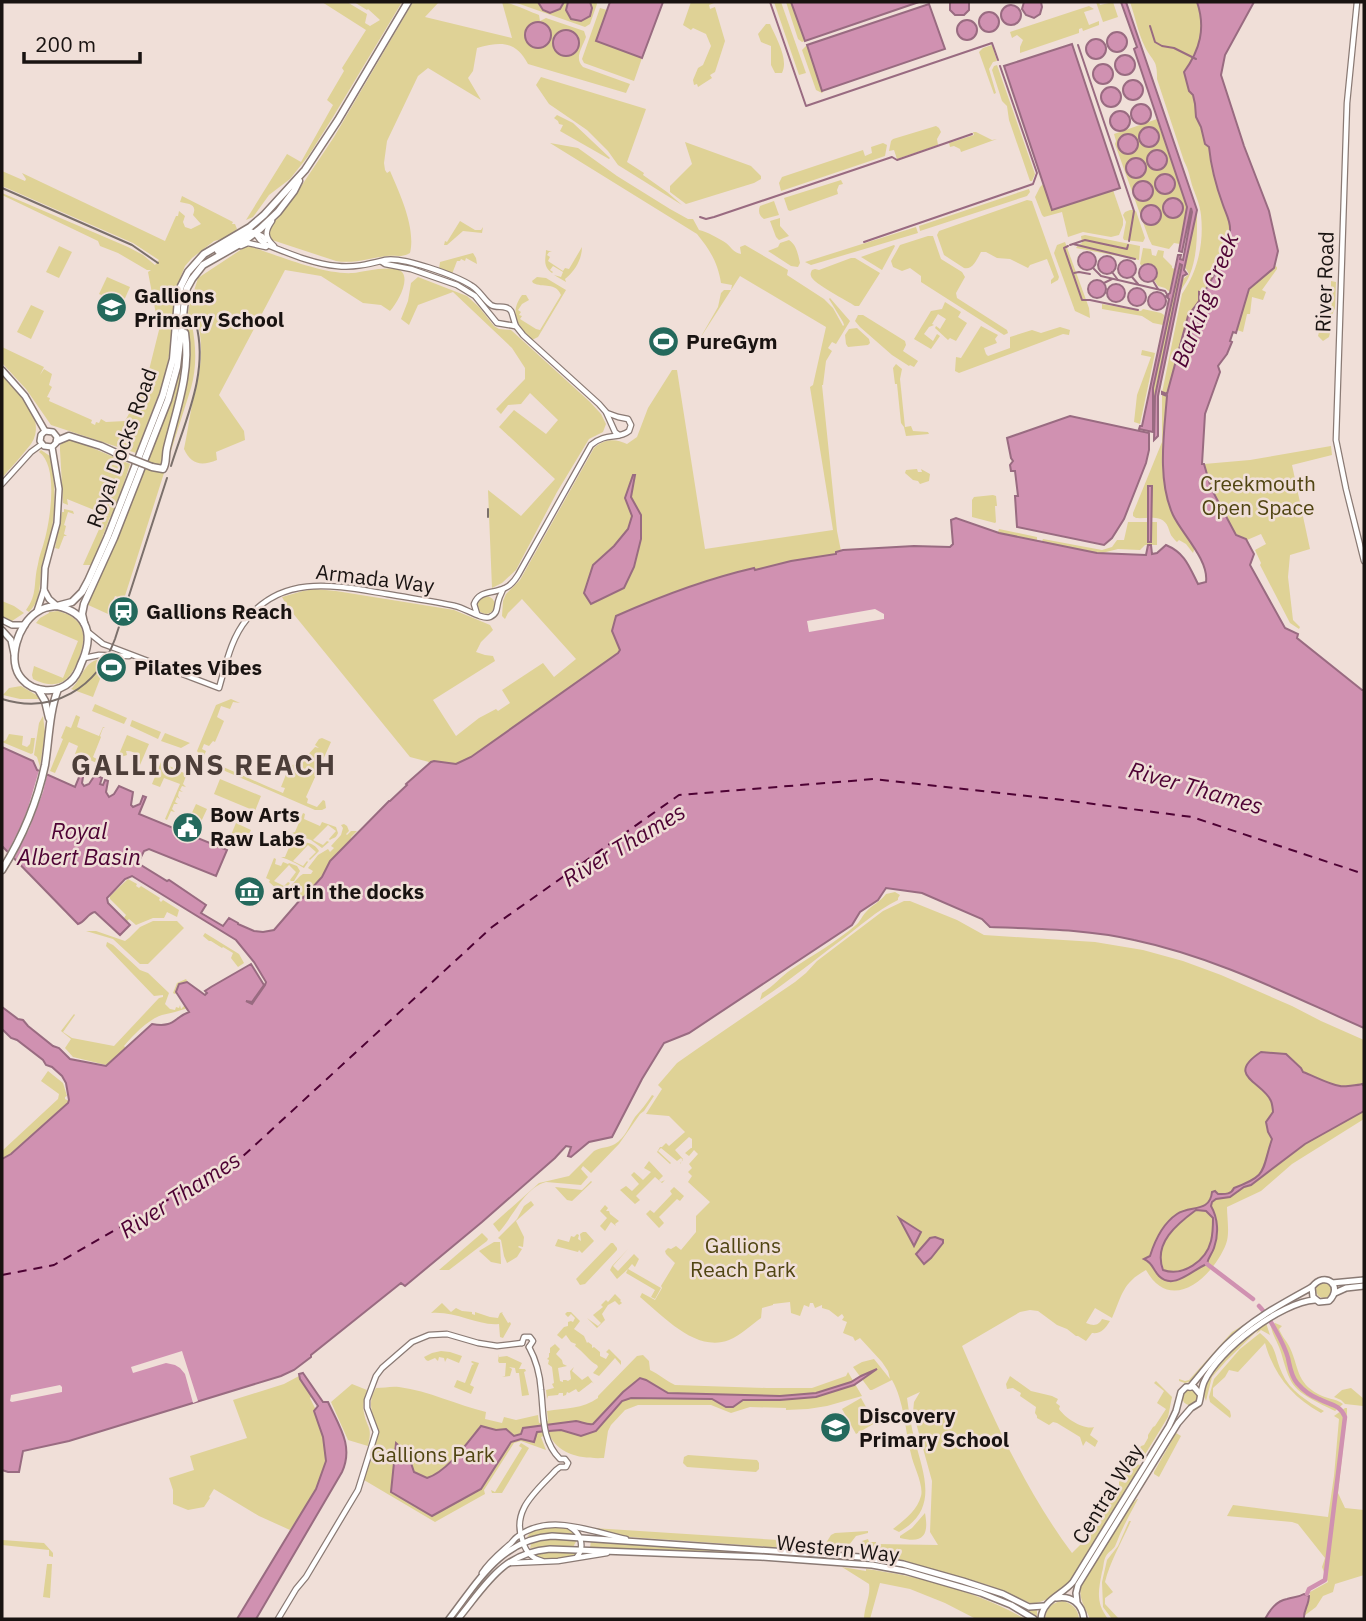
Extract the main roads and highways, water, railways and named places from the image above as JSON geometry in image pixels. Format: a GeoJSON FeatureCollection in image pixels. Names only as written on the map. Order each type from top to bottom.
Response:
{"type":"FeatureCollection","features":[{"type":"Feature","properties":{"kind":"highway","name":"Royal Docks Road"},"geometry":{"type":"LineString","coordinates":[[57,606],[72,602],[82,592],[108,536],[163,395],[173,359],[178,299],[188,272],[204,254],[250,226],[280,198],[304,170],[338,120],[408,2]]}},
{"type":"Feature","properties":{"kind":"highway","name":"Royal Docks Road"},"geometry":{"type":"LineString","coordinates":[[84,623],[83,604],[114,538],[171,392],[179,359],[185,299],[192,279],[203,265],[255,233],[278,212],[294,191],[304,170]]}},
{"type":"Feature","properties":{"kind":"highway"},"geometry":{"type":"LineString","coordinates":[[198,260],[243,236]]}},
{"type":"Feature","properties":{"kind":"highway"},"geometry":{"type":"LineString","coordinates":[[57,441],[69,436],[163,469],[186,360],[183,321]]}},
{"type":"Feature","properties":{"kind":"highway"},"geometry":{"type":"LineString","coordinates":[[57,606],[73,611],[88,631],[88,647],[74,678],[67,685],[49,691],[28,684],[20,677],[15,663],[16,646],[25,625],[37,611],[57,606]]}},
{"type":"Feature","properties":{"kind":"highway"},"geometry":{"type":"LineString","coordinates":[[38,689],[47,706],[50,730]]}},
{"type":"Feature","properties":{"kind":"highway"},"geometry":{"type":"LineString","coordinates":[[2,870],[19,841],[39,790],[58,689]]}},
{"type":"Feature","properties":{"kind":"main road"},"geometry":{"type":"LineString","coordinates":[[2,370],[25,396],[46,431]]}},
{"type":"Feature","properties":{"kind":"main road"},"geometry":{"type":"LineString","coordinates":[[46,431],[56,435],[57,441],[52,447]]}},
{"type":"Feature","properties":{"kind":"main road"},"geometry":{"type":"LineString","coordinates":[[46,431],[40,438],[42,444],[52,447]]}},
{"type":"Feature","properties":{"kind":"main road"},"geometry":{"type":"LineString","coordinates":[[37,611],[44,590],[45,568],[57,523],[58,476],[52,447]]}},
{"type":"Feature","properties":{"kind":"main road"},"geometry":{"type":"LineString","coordinates":[[44,590],[57,606]]}},
{"type":"Feature","properties":{"kind":"main road"},"geometry":{"type":"LineString","coordinates":[[2,620],[12,625],[25,625]]}},
{"type":"Feature","properties":{"kind":"main road"},"geometry":{"type":"LineString","coordinates":[[2,630],[11,640],[15,657]]}},
{"type":"Feature","properties":{"kind":"main road"},"geometry":{"type":"LineString","coordinates":[[1364,1280],[1332,1283],[1321,1280],[1312,1287],[1313,1297],[1325,1303],[1332,1299],[1335,1293],[1346,1288],[1364,1286]]}},
{"type":"Feature","properties":{"kind":"main road"},"geometry":{"type":"LineString","coordinates":[[1332,1283],[1335,1293]]}},
{"type":"Feature","properties":{"kind":"main road","name":"Central Way"},"geometry":{"type":"LineString","coordinates":[[1077,1602],[1078,1585],[1178,1423],[1199,1403],[1206,1378],[1227,1352],[1263,1318],[1312,1287]]}},
{"type":"Feature","properties":{"kind":"main road","name":"Central Way"},"geometry":{"type":"LineString","coordinates":[[1270,1313],[1300,1302],[1315,1300]]}},
{"type":"Feature","properties":{"kind":"main road","name":"Central Way"},"geometry":{"type":"LineString","coordinates":[[1044,1606],[1073,1582],[1169,1426],[1181,1392],[1190,1387],[1225,1346],[1248,1325],[1263,1318]]}},
{"type":"Feature","properties":{"kind":"main road"},"geometry":{"type":"LineString","coordinates":[[1190,1387],[1197,1389],[1200,1394]]}},
{"type":"Feature","properties":{"kind":"main road"},"geometry":{"type":"LineString","coordinates":[[1180,1399],[1184,1406],[1191,1408]]}},
{"type":"Feature","properties":{"kind":"main road","name":"Western Way"},"geometry":{"type":"LineString","coordinates":[[449,1619],[498,1558],[523,1542],[552,1536],[860,1556],[963,1580],[1030,1607],[1044,1606]]}},
{"type":"Feature","properties":{"kind":"main road","name":"Western Way"},"geometry":{"type":"LineString","coordinates":[[458,1619],[505,1565],[522,1554],[569,1549],[583,1553],[629,1552],[816,1560],[889,1568],[981,1593],[1011,1605],[1034,1619]]}},
{"type":"Feature","properties":{"kind":"main road"},"geometry":{"type":"LineString","coordinates":[[1053,1599],[1061,1597],[1077,1602],[1084,1619]]}},
{"type":"Feature","properties":{"kind":"main road"},"geometry":{"type":"LineString","coordinates":[[1041,1619],[1044,1606]]}},
{"type":"Feature","properties":{"kind":"water"},"geometry":{"type":"Polygon","coordinates":[[[538,2],[564,2],[560,9],[550,13],[543,10],[538,2]]]}},
{"type":"Feature","properties":{"kind":"water"},"geometry":{"type":"Polygon","coordinates":[[[568,2],[590,2],[590,16],[581,21],[571,19],[566,10],[568,2]]]}},
{"type":"Feature","properties":{"kind":"water"},"geometry":{"type":"Polygon","coordinates":[[[610,2],[663,2],[642,58],[596,41],[610,2]]]}},
{"type":"Feature","properties":{"kind":"water"},"geometry":{"type":"Polygon","coordinates":[[[791,2],[919,2],[805,41],[791,2]]]}},
{"type":"Feature","properties":{"kind":"water"},"geometry":{"type":"Polygon","coordinates":[[[950,2],[969,2],[969,10],[964,15],[955,15],[950,10],[950,2]]]}},
{"type":"Feature","properties":{"kind":"water"},"geometry":{"type":"Polygon","coordinates":[[[1024,2],[1041,2],[1040,14],[1034,18],[1026,15],[1022,9],[1024,2]]]}},
{"type":"Feature","properties":{"kind":"water"},"geometry":{"type":"Polygon","coordinates":[[[1121,2],[1126,2],[1197,210],[1184,270],[1187,274],[1183,276],[1158,396],[1158,436],[1154,440],[1155,396],[1182,265],[1180,264],[1153,388],[1153,432],[1139,429],[1142,426],[1169,299],[1166,296],[1170,293],[1178,255],[1181,255],[1180,259],[1183,260],[1192,212],[1191,208],[1182,252],[1179,251],[1187,207],[1121,2]]]}},
{"type":"Feature","properties":{"kind":"water"},"geometry":{"type":"Polygon","coordinates":[[[1197,2],[1254,2],[1225,55],[1221,75],[1269,211],[1278,251],[1274,268],[1249,289],[1236,333],[1233,332],[1227,354],[1218,366],[1220,372],[1205,414],[1202,464],[1211,488],[1236,535],[1246,539],[1254,554],[1250,565],[1285,628],[1298,634],[1297,638],[1364,690],[1364,1028],[1251,978],[1164,947],[1098,934],[990,927],[982,919],[922,893],[886,888],[878,900],[860,912],[852,925],[689,1033],[664,1043],[612,1137],[589,1142],[571,1157],[568,1156],[571,1147],[566,1146],[482,1222],[405,1286],[401,1283],[294,1370],[69,1441],[23,1451],[19,1472],[2,1470],[2,1159],[11,1154],[69,1100],[62,1076],[2,1029],[2,1007],[23,1020],[70,1059],[106,1066],[152,1024],[170,1024],[189,1012],[176,992],[179,984],[187,982],[205,995],[205,991],[251,964],[264,985],[252,1002],[246,1001],[252,1004],[266,982],[236,940],[132,876],[125,879],[107,898],[108,903],[130,925],[120,935],[95,912],[78,924],[2,846],[2,747],[33,761],[37,770],[75,787],[82,770],[84,786],[89,784],[95,775],[102,778],[100,784],[108,781],[106,792],[109,797],[119,786],[133,792],[133,807],[140,804],[143,796],[146,797],[139,814],[227,850],[216,876],[149,849],[144,851],[139,861],[141,865],[206,905],[201,913],[223,926],[229,918],[254,931],[263,932],[274,930],[301,897],[303,898],[322,877],[330,861],[431,762],[456,764],[471,757],[618,653],[620,650],[612,631],[616,616],[667,595],[736,572],[836,554],[843,550],[950,547],[953,544],[951,520],[956,518],[999,533],[1097,553],[1146,555],[1148,545],[1151,545],[1152,554],[1166,545],[1182,556],[1198,584],[1206,582],[1199,556],[1173,515],[1163,472],[1167,396],[1162,392],[1167,394],[1188,316],[1199,301],[1199,292],[1205,291],[1221,262],[1230,231],[1214,176],[1209,147],[1205,144],[1196,117],[1193,95],[1189,91],[1184,72],[1200,38],[1201,21],[1197,2]]]}},
{"type":"Feature","properties":{"kind":"water"},"geometry":{"type":"Polygon","coordinates":[[[929,4],[945,49],[822,91],[807,45],[929,4]]]}},
{"type":"Feature","properties":{"kind":"water"},"geometry":{"type":"Polygon","coordinates":[[[1011,5],[1018,8],[1021,15],[1018,22],[1011,25],[1004,22],[1001,15],[1004,8],[1011,5]]]}},
{"type":"Feature","properties":{"kind":"water"},"geometry":{"type":"Polygon","coordinates":[[[989,12],[996,15],[999,22],[996,29],[989,32],[982,29],[979,22],[982,15],[989,12]]]}},
{"type":"Feature","properties":{"kind":"water"},"geometry":{"type":"Polygon","coordinates":[[[967,20],[974,23],[977,30],[974,37],[967,40],[960,37],[957,30],[960,23],[967,20]]]}},
{"type":"Feature","properties":{"kind":"water"},"geometry":{"type":"Polygon","coordinates":[[[538,22],[547,26],[551,35],[547,44],[538,48],[529,44],[525,35],[529,26],[538,22]]]}},
{"type":"Feature","properties":{"kind":"water"},"geometry":{"type":"Polygon","coordinates":[[[566,30],[575,34],[579,43],[575,52],[566,56],[557,52],[553,43],[557,34],[566,30]]]}},
{"type":"Feature","properties":{"kind":"water"},"geometry":{"type":"Polygon","coordinates":[[[1117,32],[1124,35],[1127,42],[1124,49],[1117,52],[1110,49],[1107,42],[1110,35],[1117,32]]]}},
{"type":"Feature","properties":{"kind":"water"},"geometry":{"type":"Polygon","coordinates":[[[1096,39],[1103,42],[1106,49],[1103,56],[1096,59],[1089,56],[1086,49],[1089,42],[1096,39]]]}},
{"type":"Feature","properties":{"kind":"water"},"geometry":{"type":"Polygon","coordinates":[[[1072,44],[1120,188],[1052,210],[1004,66],[1072,44]]]}},
{"type":"Feature","properties":{"kind":"water"},"geometry":{"type":"Polygon","coordinates":[[[1125,55],[1132,58],[1135,65],[1132,72],[1125,75],[1118,72],[1115,65],[1118,58],[1125,55]]]}},
{"type":"Feature","properties":{"kind":"water"},"geometry":{"type":"Polygon","coordinates":[[[1103,64],[1110,67],[1113,74],[1110,81],[1103,84],[1096,81],[1093,74],[1096,67],[1103,64]]]}},
{"type":"Feature","properties":{"kind":"water"},"geometry":{"type":"Polygon","coordinates":[[[1133,80],[1140,83],[1143,90],[1140,97],[1133,100],[1126,97],[1123,90],[1126,83],[1133,80]]]}},
{"type":"Feature","properties":{"kind":"water"},"geometry":{"type":"Polygon","coordinates":[[[1111,87],[1118,90],[1121,97],[1118,104],[1111,107],[1104,104],[1101,97],[1104,90],[1111,87]]]}},
{"type":"Feature","properties":{"kind":"water"},"geometry":{"type":"Polygon","coordinates":[[[1141,104],[1148,107],[1151,114],[1148,121],[1141,124],[1134,121],[1131,114],[1134,107],[1141,104]]]}},
{"type":"Feature","properties":{"kind":"water"},"geometry":{"type":"Polygon","coordinates":[[[1120,111],[1127,114],[1130,121],[1127,128],[1120,131],[1113,128],[1110,121],[1113,114],[1120,111]]]}},
{"type":"Feature","properties":{"kind":"water"},"geometry":{"type":"Polygon","coordinates":[[[1149,127],[1156,130],[1159,137],[1156,144],[1149,147],[1142,144],[1139,137],[1142,130],[1149,127]]]}},
{"type":"Feature","properties":{"kind":"water"},"geometry":{"type":"Polygon","coordinates":[[[1128,134],[1135,137],[1138,144],[1135,151],[1128,154],[1121,151],[1118,144],[1121,137],[1128,134]]]}},
{"type":"Feature","properties":{"kind":"water"},"geometry":{"type":"Polygon","coordinates":[[[1157,150],[1164,153],[1167,160],[1164,167],[1157,170],[1150,167],[1147,160],[1150,153],[1157,150]]]}},
{"type":"Feature","properties":{"kind":"water"},"geometry":{"type":"Polygon","coordinates":[[[1136,158],[1143,161],[1146,168],[1143,175],[1136,178],[1129,175],[1126,168],[1129,161],[1136,158]]]}},
{"type":"Feature","properties":{"kind":"water"},"geometry":{"type":"Polygon","coordinates":[[[1165,174],[1172,177],[1175,184],[1172,191],[1165,194],[1158,191],[1155,184],[1158,177],[1165,174]]]}},
{"type":"Feature","properties":{"kind":"water"},"geometry":{"type":"Polygon","coordinates":[[[1143,181],[1150,184],[1153,191],[1150,198],[1143,201],[1136,198],[1133,191],[1136,184],[1143,181]]]}},
{"type":"Feature","properties":{"kind":"water"},"geometry":{"type":"Polygon","coordinates":[[[1173,198],[1180,201],[1183,208],[1180,215],[1173,218],[1166,215],[1163,208],[1166,201],[1173,198]]]}},
{"type":"Feature","properties":{"kind":"water"},"geometry":{"type":"Polygon","coordinates":[[[1151,205],[1158,208],[1161,215],[1158,222],[1151,225],[1144,222],[1141,215],[1144,208],[1151,205]]]}},
{"type":"Feature","properties":{"kind":"water"},"geometry":{"type":"Polygon","coordinates":[[[1087,252],[1095,257],[1096,261],[1091,269],[1087,270],[1079,265],[1078,261],[1083,253],[1087,252]]]}},
{"type":"Feature","properties":{"kind":"water"},"geometry":{"type":"Polygon","coordinates":[[[1107,256],[1115,261],[1116,265],[1111,273],[1107,274],[1099,269],[1098,265],[1103,257],[1107,256]]]}},
{"type":"Feature","properties":{"kind":"water"},"geometry":{"type":"Polygon","coordinates":[[[1127,260],[1135,265],[1136,269],[1131,277],[1127,278],[1119,273],[1118,269],[1123,261],[1127,260]]]}},
{"type":"Feature","properties":{"kind":"water"},"geometry":{"type":"Polygon","coordinates":[[[1148,264],[1156,269],[1157,273],[1152,281],[1148,282],[1140,277],[1139,273],[1144,265],[1148,264]]]}},
{"type":"Feature","properties":{"kind":"water"},"geometry":{"type":"Polygon","coordinates":[[[1097,280],[1105,285],[1106,289],[1101,297],[1097,298],[1089,293],[1088,289],[1093,281],[1097,280]]]}},
{"type":"Feature","properties":{"kind":"water"},"geometry":{"type":"Polygon","coordinates":[[[1116,284],[1124,289],[1125,293],[1120,301],[1116,302],[1108,297],[1107,293],[1112,285],[1116,284]]]}},
{"type":"Feature","properties":{"kind":"water"},"geometry":{"type":"Polygon","coordinates":[[[1137,288],[1145,293],[1146,297],[1141,305],[1137,306],[1129,301],[1128,297],[1133,289],[1137,288]]]}},
{"type":"Feature","properties":{"kind":"water"},"geometry":{"type":"Polygon","coordinates":[[[1157,292],[1165,297],[1166,301],[1161,309],[1157,310],[1149,305],[1148,301],[1153,293],[1157,292]]]}},
{"type":"Feature","properties":{"kind":"water"},"geometry":{"type":"Polygon","coordinates":[[[1070,416],[1149,433],[1146,463],[1124,519],[1104,545],[1017,527],[1015,496],[1018,496],[1015,471],[1011,471],[1010,465],[1013,461],[1007,438],[1070,416]]]}},
{"type":"Feature","properties":{"kind":"water"},"geometry":{"type":"Polygon","coordinates":[[[633,475],[631,497],[641,515],[641,539],[634,567],[624,588],[591,604],[584,593],[593,565],[628,529],[632,516],[625,498],[633,475]]]}},
{"type":"Feature","properties":{"kind":"water"},"geometry":{"type":"Polygon","coordinates":[[[1148,486],[1152,486],[1151,542],[1148,542],[1148,486]]]}},
{"type":"Feature","properties":{"kind":"water"},"geometry":{"type":"Polygon","coordinates":[[[1261,1052],[1286,1054],[1303,1072],[1326,1082],[1341,1086],[1362,1084],[1364,1111],[1305,1144],[1251,1185],[1230,1197],[1212,1202],[1217,1232],[1216,1243],[1207,1264],[1183,1278],[1165,1280],[1144,1259],[1150,1256],[1163,1227],[1182,1211],[1208,1203],[1212,1192],[1227,1194],[1262,1171],[1272,1139],[1266,1122],[1273,1108],[1267,1094],[1246,1073],[1250,1060],[1261,1052]],[[1196,1210],[1181,1221],[1169,1235],[1161,1251],[1163,1270],[1171,1272],[1186,1269],[1204,1255],[1211,1241],[1213,1227],[1213,1218],[1206,1211],[1196,1210]]]}},
{"type":"Feature","properties":{"kind":"water"},"geometry":{"type":"Polygon","coordinates":[[[899,1218],[921,1232],[914,1246],[899,1218]]]}},
{"type":"Feature","properties":{"kind":"water"},"geometry":{"type":"Polygon","coordinates":[[[930,1238],[943,1240],[943,1243],[924,1264],[916,1254],[930,1238]]]}},
{"type":"Feature","properties":{"kind":"water"},"geometry":{"type":"Polygon","coordinates":[[[877,1369],[854,1385],[816,1397],[743,1400],[733,1407],[726,1407],[712,1399],[631,1398],[622,1401],[596,1431],[581,1436],[561,1430],[537,1432],[534,1442],[521,1439],[511,1442],[481,1489],[432,1516],[391,1492],[396,1443],[408,1454],[414,1472],[427,1478],[450,1463],[481,1426],[496,1430],[506,1429],[514,1436],[521,1434],[523,1428],[576,1421],[593,1424],[640,1378],[668,1393],[780,1396],[816,1393],[851,1382],[877,1369]]]}},
{"type":"Feature","properties":{"kind":"water"},"geometry":{"type":"Polygon","coordinates":[[[303,1373],[323,1402],[328,1402],[337,1419],[346,1445],[345,1463],[256,1619],[237,1619],[316,1489],[326,1461],[323,1437],[314,1411],[318,1406],[300,1379],[299,1374],[303,1373]]]}},
{"type":"Feature","properties":{"kind":"water"},"geometry":{"type":"Polygon","coordinates":[[[1304,1594],[1309,1596],[1304,1619],[1265,1619],[1271,1609],[1283,1600],[1304,1594]]]}},
{"type":"Feature","properties":{"kind":"waterway"},"geometry":{"type":"LineString","coordinates":[[770,2],[806,106],[992,43],[998,60]]}},
{"type":"Feature","properties":{"kind":"waterway"},"geometry":{"type":"LineString","coordinates":[[1150,26],[1155,42],[1196,59]]}},
{"type":"Feature","properties":{"kind":"waterway"},"geometry":{"type":"LineString","coordinates":[[1078,45],[1134,211],[1129,241]]}},
{"type":"Feature","properties":{"kind":"waterway"},"geometry":{"type":"LineString","coordinates":[[864,242],[1033,184],[1037,173],[1000,66]]}},
{"type":"Feature","properties":{"kind":"waterway"},"geometry":{"type":"LineString","coordinates":[[700,217],[714,217],[892,157],[897,160],[972,134]]}},
{"type":"Feature","properties":{"kind":"waterway"},"geometry":{"type":"LineString","coordinates":[[1070,245],[1085,240],[1127,249],[1128,245]]}},
{"type":"Feature","properties":{"kind":"waterway"},"geometry":{"type":"LineString","coordinates":[[1073,244],[1135,259]]}},
{"type":"Feature","properties":{"kind":"waterway"},"geometry":{"type":"LineString","coordinates":[[1068,246],[1064,248],[1082,300],[1138,310]]}},
{"type":"Feature","properties":{"kind":"waterway"},"geometry":{"type":"LineString","coordinates":[[1093,268],[1101,276],[1165,291],[1168,296]]}},
{"type":"Feature","properties":{"kind":"waterway"},"geometry":{"type":"LineString","coordinates":[[1112,272],[1118,280]]}},
{"type":"Feature","properties":{"kind":"waterway"},"geometry":{"type":"LineString","coordinates":[[1074,273],[1090,274]]}},
{"type":"Feature","properties":{"kind":"waterway"},"geometry":{"type":"LineString","coordinates":[[1132,277],[1138,284]]}},
{"type":"Feature","properties":{"kind":"waterway"},"geometry":{"type":"LineString","coordinates":[[1104,283],[1112,279]]}},
{"type":"Feature","properties":{"kind":"waterway"},"geometry":{"type":"LineString","coordinates":[[1153,281],[1158,289]]}},
{"type":"Feature","properties":{"kind":"waterway"},"geometry":{"type":"LineString","coordinates":[[1207,1264],[1253,1299]]}},
{"type":"Feature","properties":{"kind":"waterway"},"geometry":{"type":"LineString","coordinates":[[1259,1306],[1280,1338],[1297,1383],[1313,1396],[1337,1407],[1345,1417],[1325,1580],[1309,1589],[1307,1594]]}},
{"type":"Feature","properties":{"kind":"tram line"},"geometry":{"type":"LineString","coordinates":[[2,188],[132,245],[158,263]]}},
{"type":"Feature","properties":{"kind":"tram line"},"geometry":{"type":"LineString","coordinates":[[171,466],[194,396],[200,360],[196,324]]}},
{"type":"Feature","properties":{"kind":"tram line"},"geometry":{"type":"LineString","coordinates":[[2,699],[21,703],[55,700],[85,684],[97,671],[115,639],[167,478]]}},
{"type":"Feature","properties":{"kind":"tram line"},"geometry":{"type":"LineString","coordinates":[[488,509],[488,517]]}},
{"type":"Feature","properties":{"kind":"place","name":"Gallions Primary School"},"geometry":{"type":"Point","coordinates":[111,308]}},
{"type":"Feature","properties":{"kind":"place","name":"PureGym"},"geometry":{"type":"Point","coordinates":[663,342]}},
{"type":"Feature","properties":{"kind":"place","name":"Gallions Reach"},"geometry":{"type":"Point","coordinates":[123,612]}},
{"type":"Feature","properties":{"kind":"place","name":"Pilates Vibes"},"geometry":{"type":"Point","coordinates":[111,668]}},
{"type":"Feature","properties":{"kind":"place","name":"Bow Arts Raw Labs"},"geometry":{"type":"Point","coordinates":[187,827]}},
{"type":"Feature","properties":{"kind":"place","name":"art in the docks"},"geometry":{"type":"Point","coordinates":[249,892]}},
{"type":"Feature","properties":{"kind":"place","name":"Discovery Primary School"},"geometry":{"type":"Point","coordinates":[836,1428]}},
{"type":"Feature","properties":{"kind":"district","name":"GALLIONS REACH"},"geometry":{"type":"Point","coordinates":[204,765]}},
{"type":"Feature","properties":{"kind":"water label","name":"Barking Creek"},"geometry":{"type":"Point","coordinates":[1205,300]}},
{"type":"Feature","properties":{"kind":"water label","name":"River Thames"},"geometry":{"type":"Point","coordinates":[1196,788]}},
{"type":"Feature","properties":{"kind":"water label","name":"Royal Albert Basin"},"geometry":{"type":"Point","coordinates":[79,844]}},
{"type":"Feature","properties":{"kind":"water label","name":"River Thames"},"geometry":{"type":"Point","coordinates":[624,845]}},
{"type":"Feature","properties":{"kind":"water label","name":"River Thames"},"geometry":{"type":"Point","coordinates":[180,1195]}},
{"type":"Feature","properties":{"kind":"park label","name":"Creekmouth Open Space"},"geometry":{"type":"Point","coordinates":[1258,496]}},
{"type":"Feature","properties":{"kind":"park label","name":"Gallions Reach Park"},"geometry":{"type":"Point","coordinates":[743,1258]}},
{"type":"Feature","properties":{"kind":"park label","name":"Gallions Park"},"geometry":{"type":"Point","coordinates":[433,1455]}}]}
